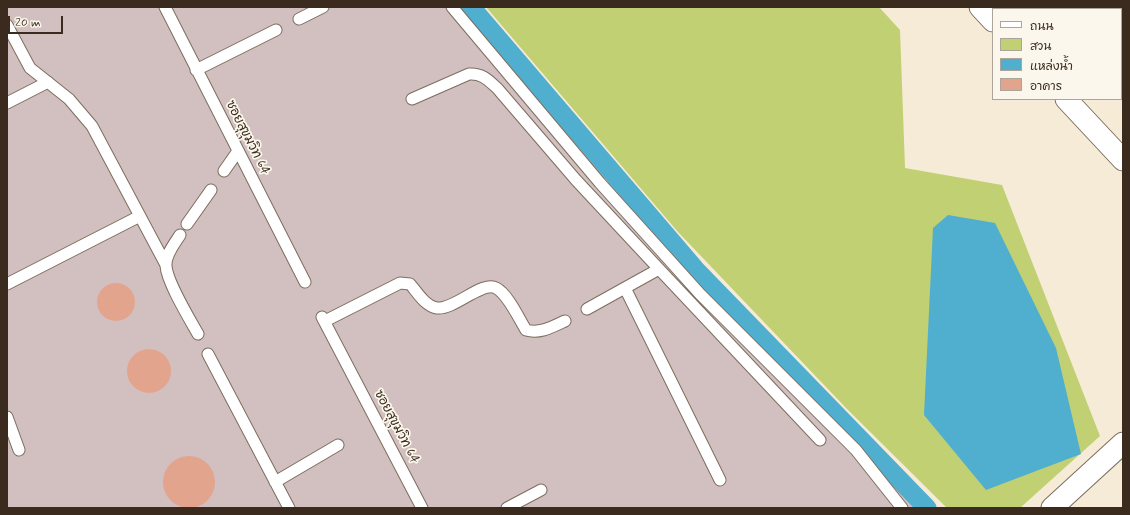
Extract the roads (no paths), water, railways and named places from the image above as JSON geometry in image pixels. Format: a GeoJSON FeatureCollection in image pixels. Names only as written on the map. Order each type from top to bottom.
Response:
{"type":"FeatureCollection","features":[{"type":"Feature","properties":{"kind":"street"},"geometry":{"type":"LineString","coordinates":[[980,7],[992,20]]}},
{"type":"Feature","properties":{"kind":"street"},"geometry":{"type":"LineString","coordinates":[[1067,100],[1123,160]]}},
{"type":"Feature","properties":{"kind":"street"},"geometry":{"type":"LineString","coordinates":[[1052,508],[1123,443]]}},
{"type":"Feature","properties":{"kind":"lane","name":"ซอยสุขุมวิท 64"},"geometry":{"type":"LineString","coordinates":[[165,7],[305,282]]}},
{"type":"Feature","properties":{"kind":"lane"},"geometry":{"type":"LineString","coordinates":[[299,19],[323,7]]}},
{"type":"Feature","properties":{"kind":"lane"},"geometry":{"type":"LineString","coordinates":[[452,7],[600,183],[700,294],[856,450],[902,508]]}},
{"type":"Feature","properties":{"kind":"lane"},"geometry":{"type":"LineString","coordinates":[[7,24],[30,68],[69,99],[92,126],[166,265],[169,278],[198,334]]}},
{"type":"Feature","properties":{"kind":"lane"},"geometry":{"type":"LineString","coordinates":[[196,70],[276,30]]}},
{"type":"Feature","properties":{"kind":"lane"},"geometry":{"type":"LineString","coordinates":[[412,99],[469,74],[478,73],[487,78],[576,180],[820,440]]}},
{"type":"Feature","properties":{"kind":"lane"},"geometry":{"type":"LineString","coordinates":[[7,103],[48,82]]}},
{"type":"Feature","properties":{"kind":"lane"},"geometry":{"type":"LineString","coordinates":[[224,171],[238,151]]}},
{"type":"Feature","properties":{"kind":"lane"},"geometry":{"type":"LineString","coordinates":[[187,224],[211,190]]}},
{"type":"Feature","properties":{"kind":"lane"},"geometry":{"type":"LineString","coordinates":[[7,284],[140,216]]}},
{"type":"Feature","properties":{"kind":"lane"},"geometry":{"type":"LineString","coordinates":[[166,265],[168,254],[180,234]]}},
{"type":"Feature","properties":{"kind":"lane"},"geometry":{"type":"LineString","coordinates":[[587,309],[659,269]]}},
{"type":"Feature","properties":{"kind":"lane","name":"ซอยสุขุมวิท 64"},"geometry":{"type":"LineString","coordinates":[[422,508],[324,319],[400,283],[410,284],[426,303],[437,308],[448,306],[488,286],[496,287],[505,296],[526,330],[532,332],[545,330],[565,321]]}},
{"type":"Feature","properties":{"kind":"lane"},"geometry":{"type":"LineString","coordinates":[[625,288],[720,480]]}},
{"type":"Feature","properties":{"kind":"lane"},"geometry":{"type":"LineString","coordinates":[[208,354],[289,508]]}},
{"type":"Feature","properties":{"kind":"lane"},"geometry":{"type":"LineString","coordinates":[[7,417],[19,450]]}},
{"type":"Feature","properties":{"kind":"lane"},"geometry":{"type":"LineString","coordinates":[[275,482],[338,446]]}},
{"type":"Feature","properties":{"kind":"lane"},"geometry":{"type":"LineString","coordinates":[[507,508],[540,490]]}},
{"type":"Feature","properties":{"kind":"water"},"geometry":{"type":"Polygon","coordinates":[[[948,215],[995,223],[1056,348],[1081,454],[986,490],[924,415],[933,228],[948,215]]]}},
{"type":"Feature","properties":{"kind":"waterway"},"geometry":{"type":"LineString","coordinates":[[471,7],[695,269],[927,508]]}}]}
